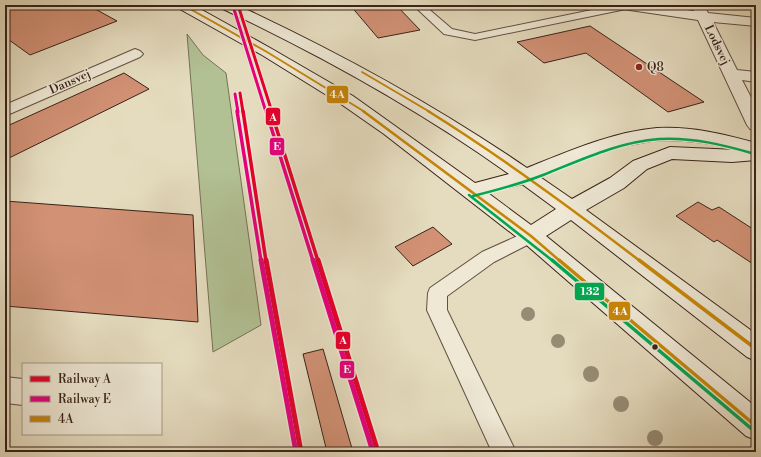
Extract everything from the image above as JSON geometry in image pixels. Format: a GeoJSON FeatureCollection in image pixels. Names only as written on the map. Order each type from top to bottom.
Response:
{"type":"FeatureCollection","features":[{"type":"Feature","properties":{"kind":"main road"},"geometry":{"type":"LineString","coordinates":[[183,5],[267,52],[347,100],[472,191],[530,236],[756,426]]}},
{"type":"Feature","properties":{"kind":"main road"},"geometry":{"type":"LineString","coordinates":[[226,5],[307,43],[366,74],[490,152],[571,209],[756,349]]}},
{"type":"Feature","properties":{"kind":"main road"},"geometry":{"type":"LineString","coordinates":[[624,5],[700,11]]}},
{"type":"Feature","properties":{"kind":"main road","name":"Lodsvej"},"geometry":{"type":"LineString","coordinates":[[700,11],[756,22]]}},
{"type":"Feature","properties":{"kind":"main road","name":"Lodsvej"},"geometry":{"type":"LineString","coordinates":[[700,11],[731,74],[750,101],[756,125]]}},
{"type":"Feature","properties":{"kind":"main road","name":"Dansvej"},"geometry":{"type":"LineString","coordinates":[[5,111],[135,54]]}},
{"type":"Feature","properties":{"kind":"main road","name":"Lodsvej"},"geometry":{"type":"LineString","coordinates":[[731,74],[756,77]]}},
{"type":"Feature","properties":{"kind":"main road"},"geometry":{"type":"LineString","coordinates":[[472,191],[525,176],[576,154],[614,142],[657,134],[681,134],[717,138],[756,150]]}},
{"type":"Feature","properties":{"kind":"main road"},"geometry":{"type":"LineString","coordinates":[[530,236],[571,209],[617,183],[640,165],[670,153],[732,156],[756,154]]}},
{"type":"Feature","properties":{"kind":"main road"},"geometry":{"type":"LineString","coordinates":[[5,390],[22,392]]}},
{"type":"Feature","properties":{"kind":"lane"},"geometry":{"type":"LineString","coordinates":[[418,5],[448,32],[475,37],[624,5]]}},
{"type":"Feature","properties":{"kind":"lane"},"geometry":{"type":"LineString","coordinates":[[504,452],[437,310],[437,293],[488,257],[530,236]]}},
{"type":"Feature","properties":{"kind":"green space"},"geometry":{"type":"Polygon","coordinates":[[[187,34],[203,55],[226,73],[261,325],[213,352],[187,34]]]}},
{"type":"Feature","properties":{"kind":"building"},"geometry":{"type":"Polygon","coordinates":[[[5,5],[88,5],[117,21],[30,55],[5,37],[5,5]]]}},
{"type":"Feature","properties":{"kind":"building"},"geometry":{"type":"Polygon","coordinates":[[[350,5],[396,5],[420,30],[378,38],[350,5]]]}},
{"type":"Feature","properties":{"kind":"building"},"geometry":{"type":"Polygon","coordinates":[[[590,26],[704,102],[668,112],[586,53],[544,63],[517,42],[590,26]]]}},
{"type":"Feature","properties":{"kind":"building"},"geometry":{"type":"Polygon","coordinates":[[[124,73],[149,89],[5,160],[5,127],[124,73]]]}},
{"type":"Feature","properties":{"kind":"building"},"geometry":{"type":"Polygon","coordinates":[[[5,201],[193,215],[198,322],[5,306],[5,201]]]}},
{"type":"Feature","properties":{"kind":"building"},"geometry":{"type":"Polygon","coordinates":[[[698,202],[712,210],[719,207],[756,231],[756,266],[717,240],[714,242],[676,216],[698,202]]]}},
{"type":"Feature","properties":{"kind":"building"},"geometry":{"type":"Polygon","coordinates":[[[433,227],[452,244],[413,266],[395,247],[433,227]]]}},
{"type":"Feature","properties":{"kind":"building"},"geometry":{"type":"Polygon","coordinates":[[[323,349],[353,452],[327,452],[303,354],[323,349]]]}},
{"type":"Feature","properties":{"kind":"rail line","name":"A"},"geometry":{"type":"LineString","coordinates":[[238,5],[378,452]]}},
{"type":"Feature","properties":{"kind":"rail line","name":"E"},"geometry":{"type":"LineString","coordinates":[[233,6],[373,452]]}},
{"type":"Feature","properties":{"kind":"rail line","name":"A"},"geometry":{"type":"LineString","coordinates":[[240,93],[258,217],[301,452]]}},
{"type":"Feature","properties":{"kind":"rail line","name":"E"},"geometry":{"type":"LineString","coordinates":[[235,94],[253,218],[296,452]]}},
{"type":"Feature","properties":{"kind":"transit line","name":"4A"},"geometry":{"type":"LineString","coordinates":[[183,5],[267,52],[347,100],[390,130],[531,236],[756,426]]}},
{"type":"Feature","properties":{"kind":"transit line","name":"4A"},"geometry":{"type":"LineString","coordinates":[[362,72],[466,135],[540,186],[756,349]]}},
{"type":"Feature","properties":{"kind":"transit line","name":"132"},"geometry":{"type":"LineString","coordinates":[[473,196],[526,181],[608,149],[642,141],[659,139],[695,140],[755,154]]}},
{"type":"Feature","properties":{"kind":"transit line","name":"132"},"geometry":{"type":"LineString","coordinates":[[469,195],[542,251],[753,430]]}},
{"type":"Feature","properties":{"kind":"place","name":"Q8"},"geometry":{"type":"Point","coordinates":[639,67]}}]}
